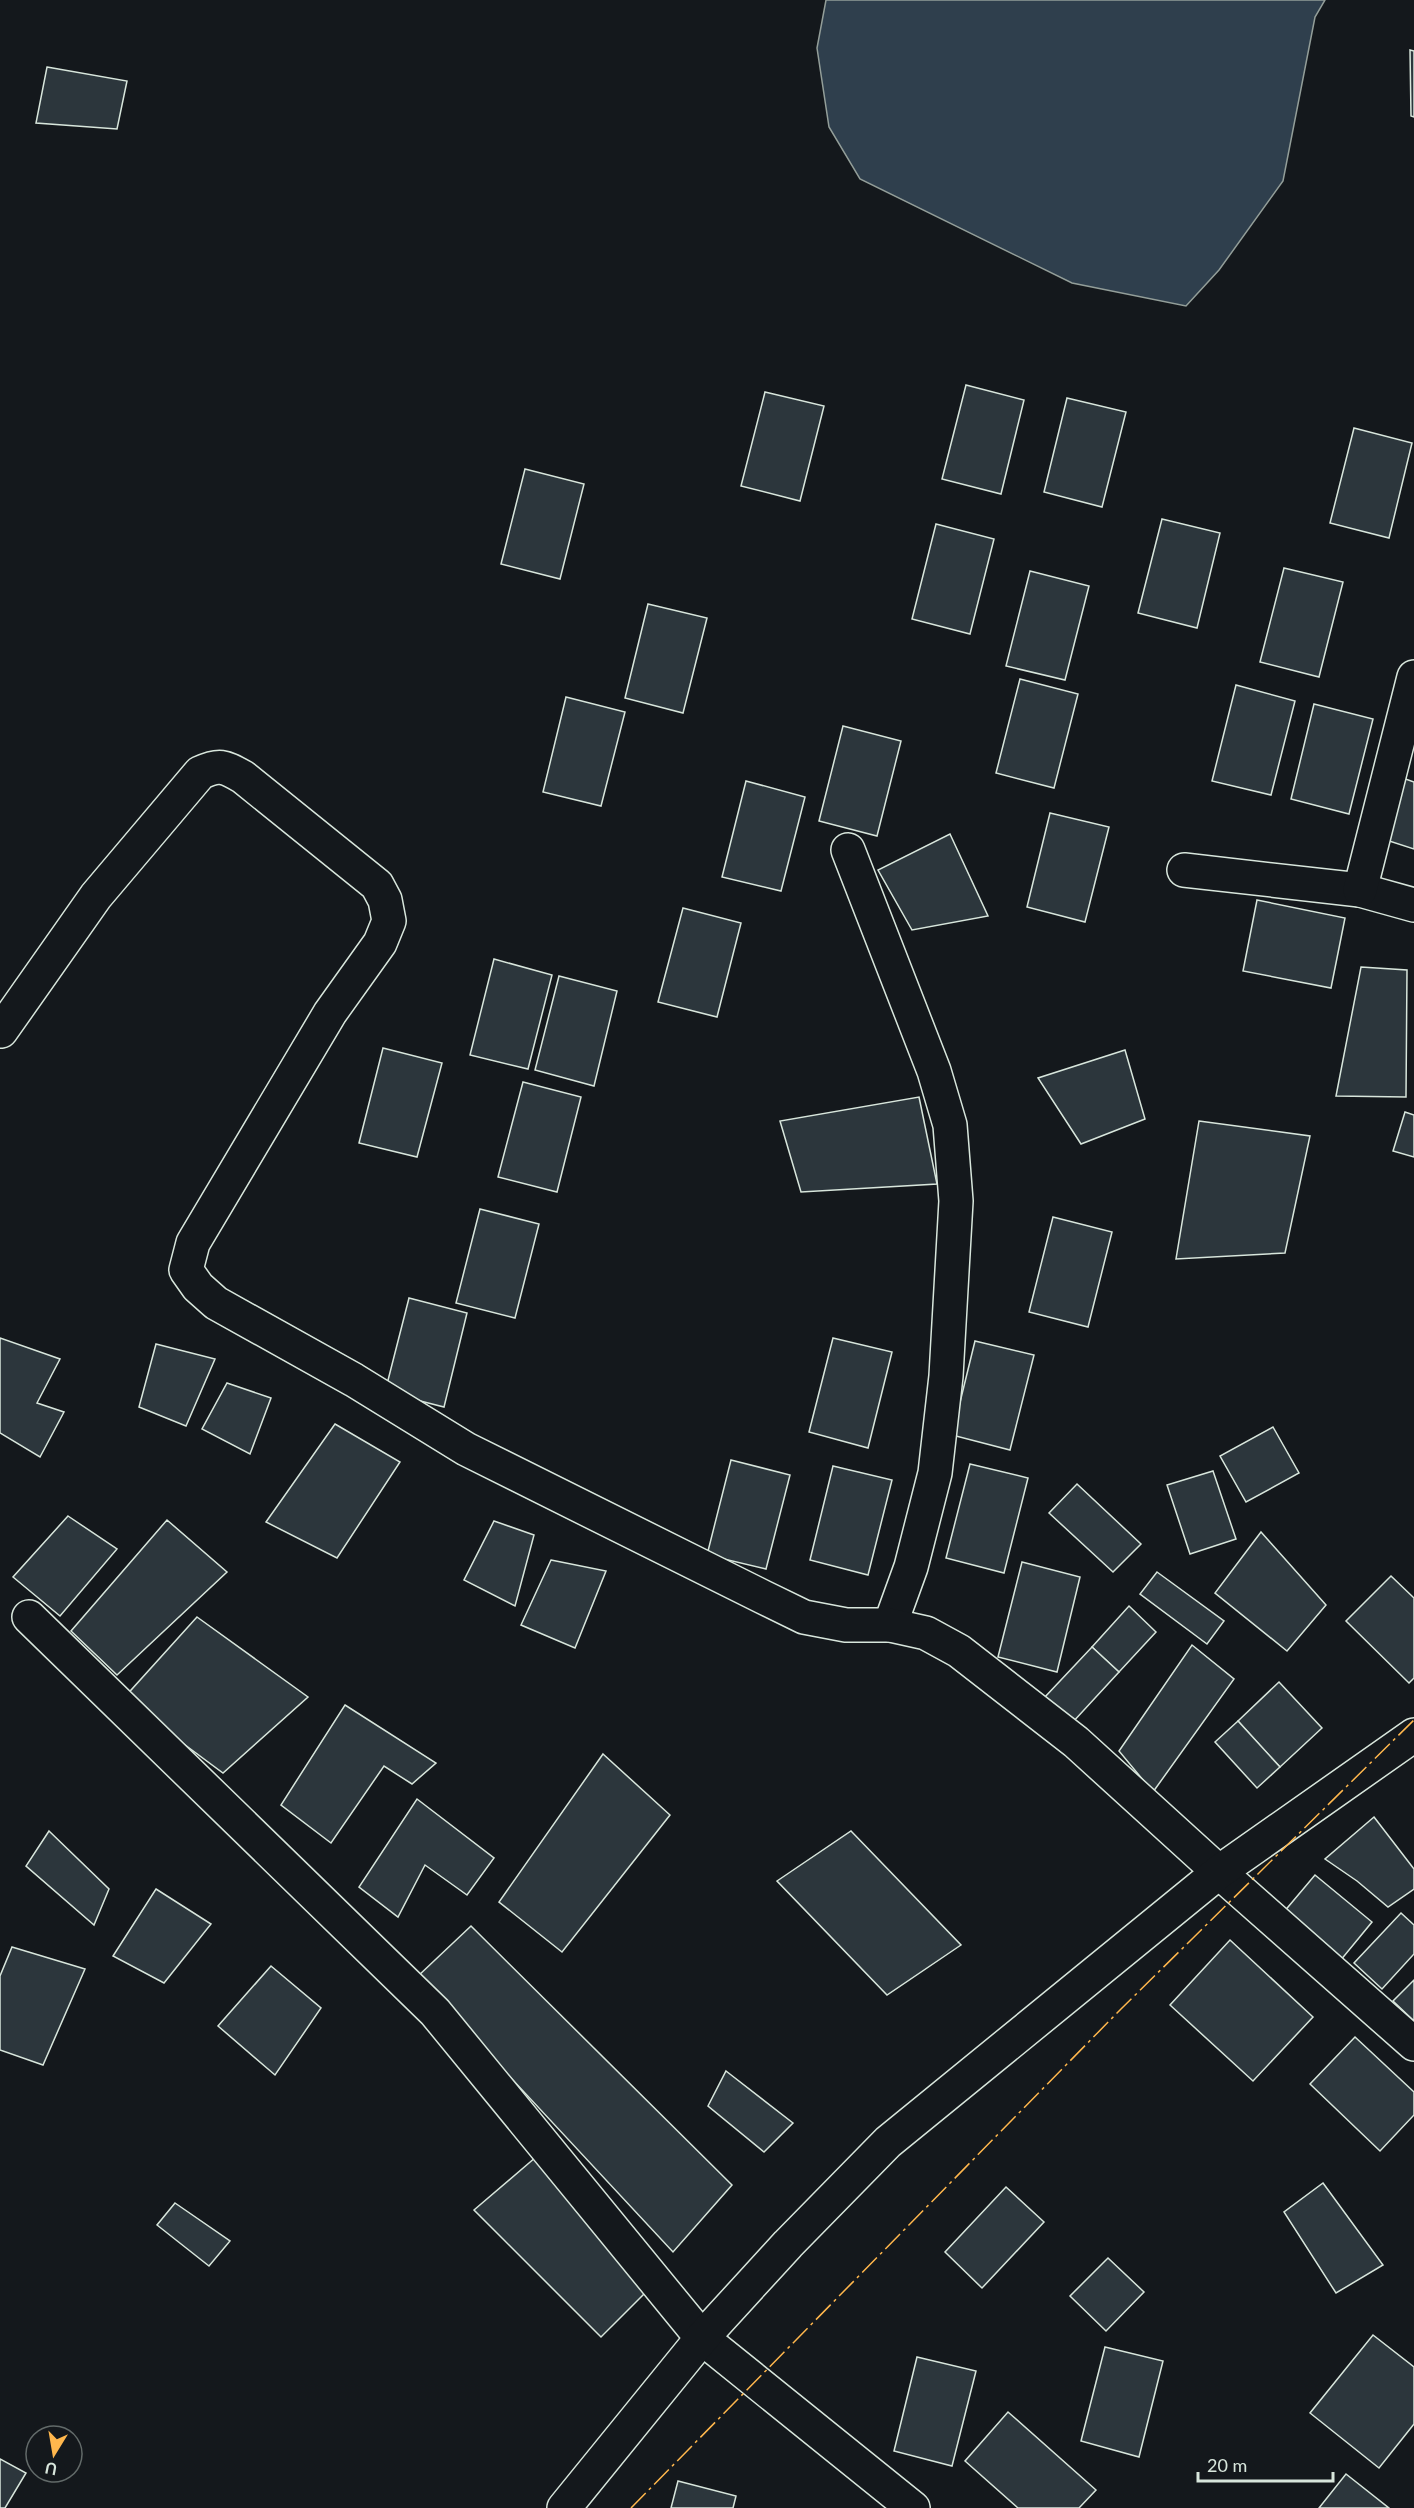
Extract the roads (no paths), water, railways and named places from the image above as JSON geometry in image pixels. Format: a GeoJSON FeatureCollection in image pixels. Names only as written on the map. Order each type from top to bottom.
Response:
{"type":"FeatureCollection","features":[{"type":"Feature","properties":{"kind":"street"},"geometry":{"type":"LineString","coordinates":[[1360,890],[1414,677]]}},
{"type":"Feature","properties":{"kind":"street"},"geometry":{"type":"LineString","coordinates":[[1,1031],[96,896],[200,773],[215,766],[228,769],[243,777],[377,885],[385,900],[389,921],[380,944],[330,1013],[193,1243],[186,1270],[198,1287],[216,1303],[354,1380],[466,1449],[804,1617],[846,1625],[890,1625],[926,1633],[959,1651],[1076,1742],[1414,2044]]}},
{"type":"Feature","properties":{"kind":"street"},"geometry":{"type":"LineString","coordinates":[[848,850],[934,1071],[950,1125],[956,1201],[946,1376],[935,1473],[911,1567],[890,1625]]}},
{"type":"Feature","properties":{"kind":"street"},"geometry":{"type":"LineString","coordinates":[[1184,870],[1360,890],[1414,905]]}},
{"type":"Feature","properties":{"kind":"street"},"geometry":{"type":"LineString","coordinates":[[29,1617],[435,2012],[702,2338],[913,2508]]}},
{"type":"Feature","properties":{"kind":"street"},"geometry":{"type":"LineString","coordinates":[[564,2508],[702,2338],[788,2244],[888,2142],[1219,1872],[1414,1736]]}},
{"type":"Feature","properties":{"kind":"water"},"geometry":{"type":"Polygon","coordinates":[[[826,0],[1325,0],[1315,17],[1283,181],[1219,270],[1186,306],[1072,283],[860,179],[829,127],[817,48],[826,0]]]}}]}
